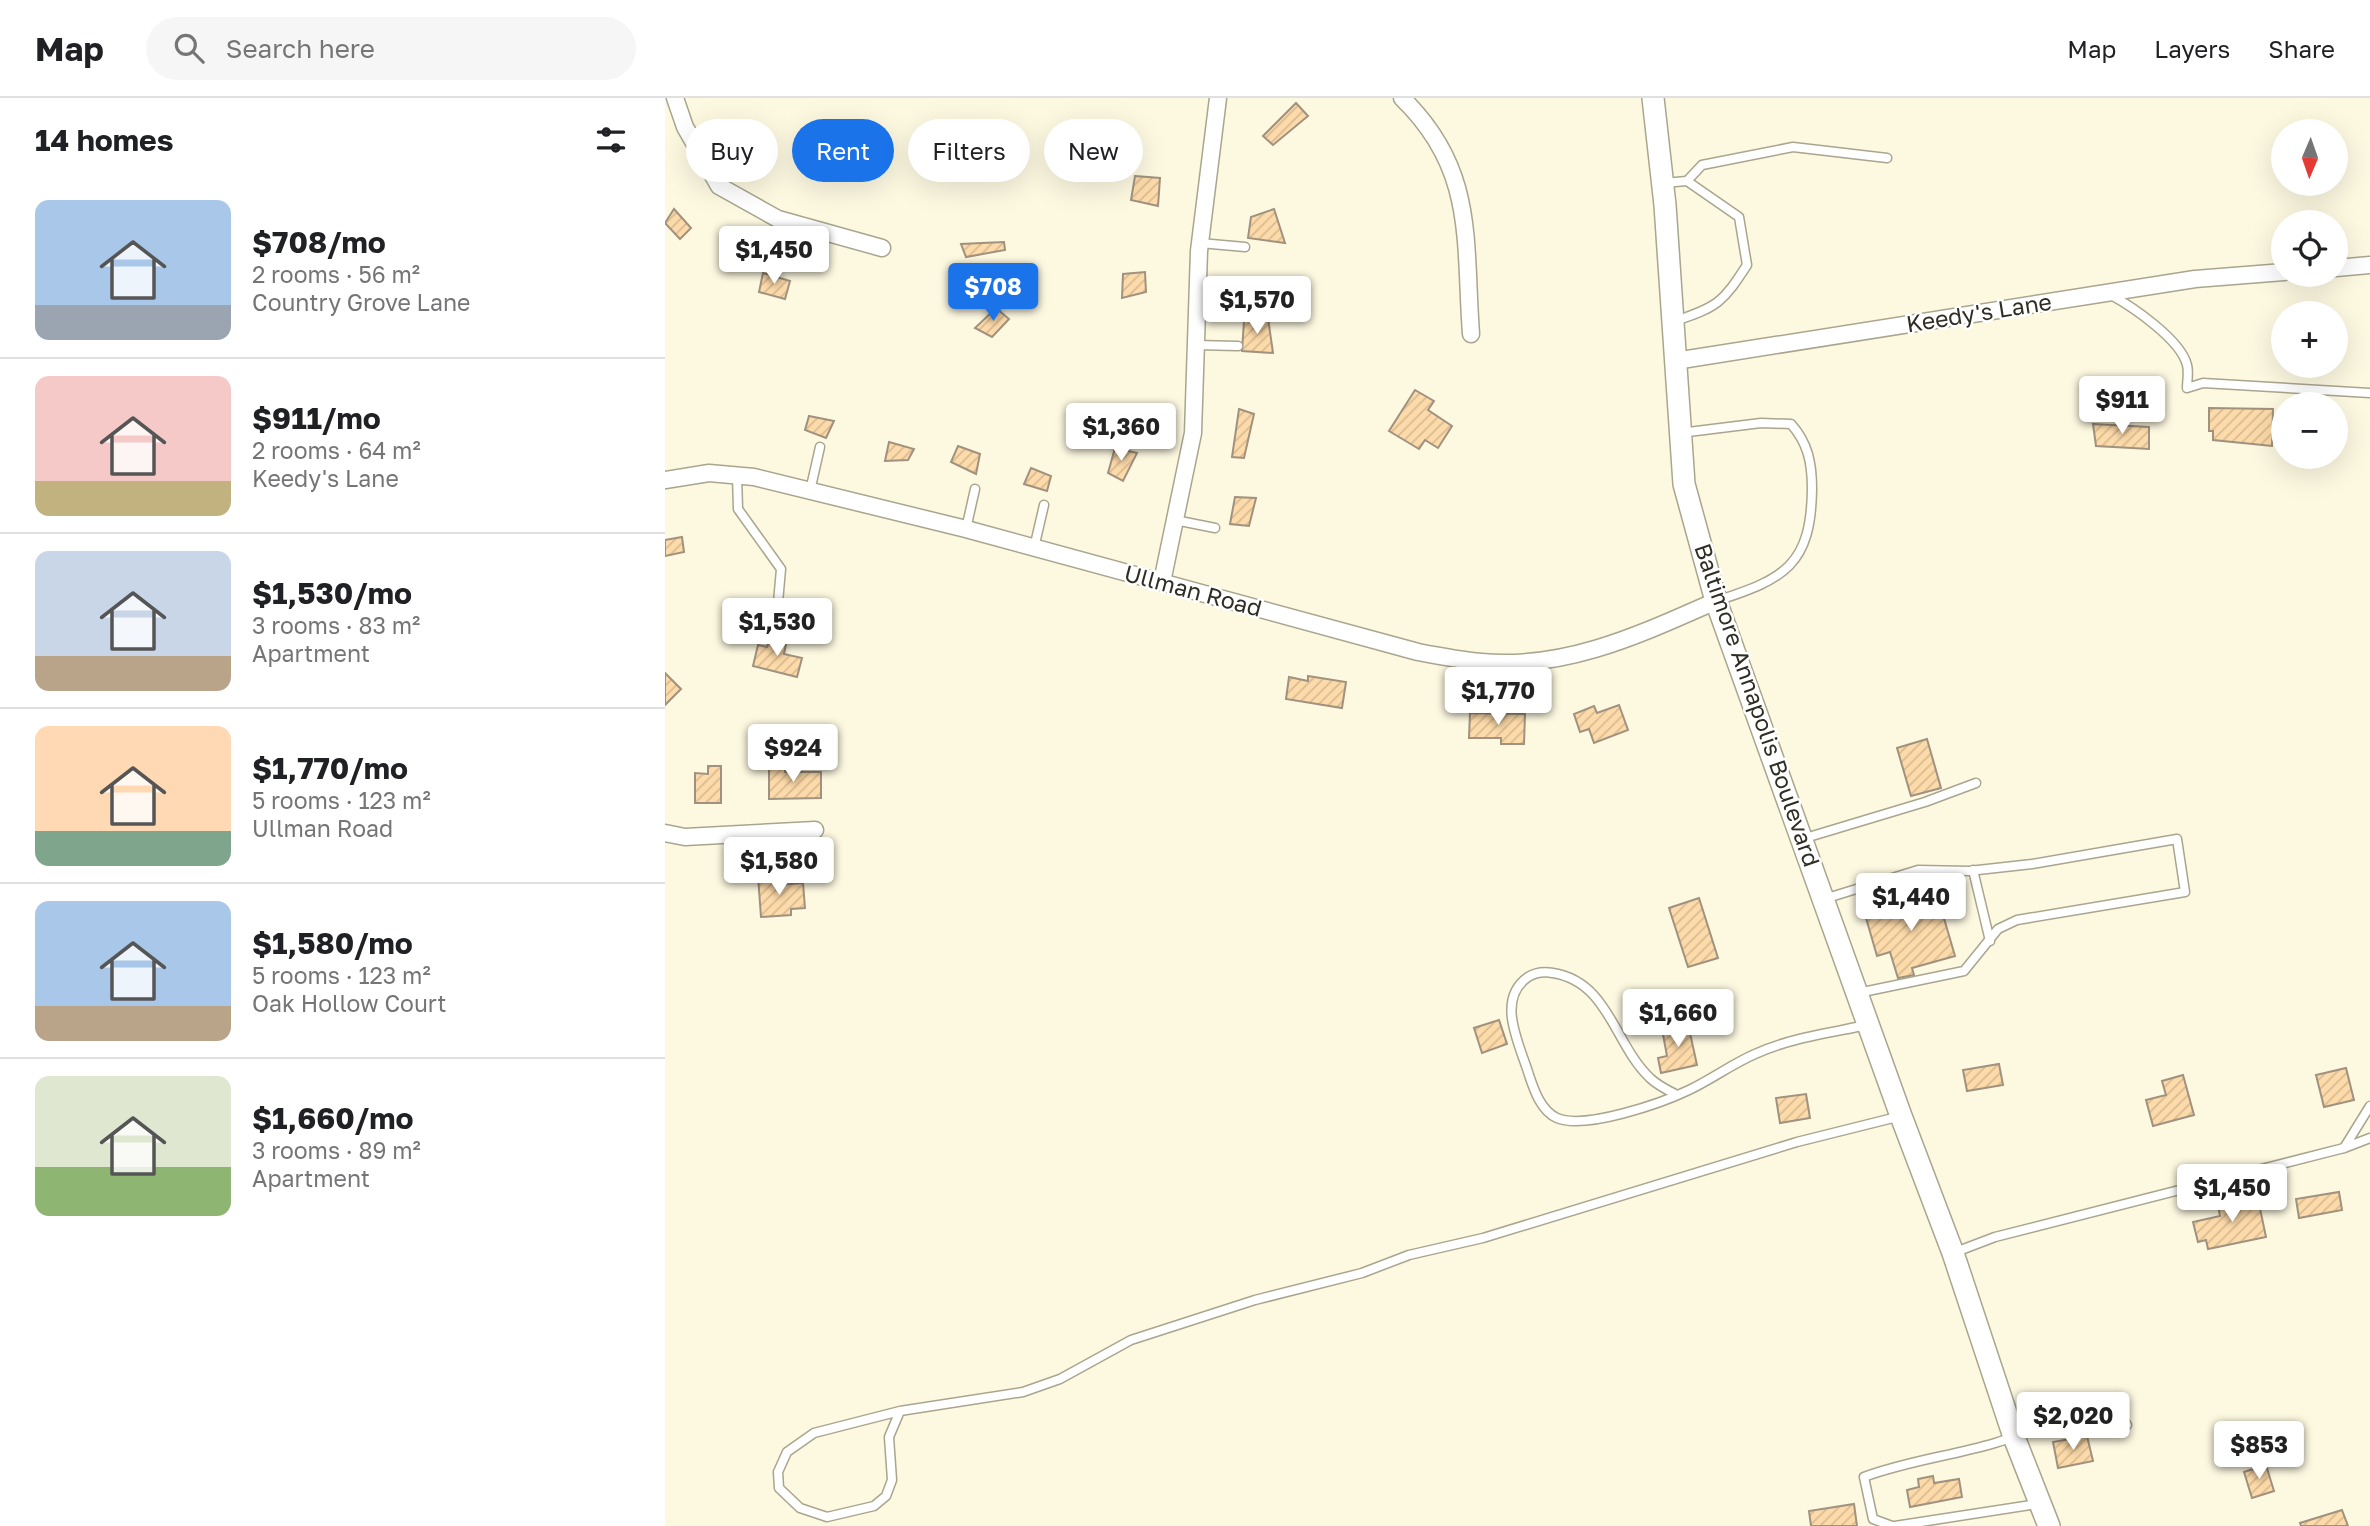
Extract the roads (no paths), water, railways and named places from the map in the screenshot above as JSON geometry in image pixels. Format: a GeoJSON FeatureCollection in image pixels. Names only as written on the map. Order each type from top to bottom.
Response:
{"type":"FeatureCollection","features":[{"type":"Feature","properties":{"kind":"main road","name":"Baltimore Annapolis Boulevard"},"geometry":{"type":"LineString","coordinates":[[1654,98],[1684,484],[1716,601],[1953,1253],[2014,1437],[2049,1526]]}},
{"type":"Feature","properties":{"kind":"street"},"geometry":{"type":"LineString","coordinates":[[675,98],[685,127],[719,186],[778,219],[882,248]]}},
{"type":"Feature","properties":{"kind":"street"},"geometry":{"type":"LineString","coordinates":[[1162,582],[1193,433],[1200,243],[1218,98]]}},
{"type":"Feature","properties":{"kind":"street"},"geometry":{"type":"LineString","coordinates":[[1402,98],[1422,117],[1442,147],[1457,179],[1463,208],[1471,334]]}},
{"type":"Feature","properties":{"kind":"street"},"geometry":{"type":"LineString","coordinates":[[2348,267],[2370,265]]}},
{"type":"Feature","properties":{"kind":"street","name":"Keedy's Lane"},"geometry":{"type":"LineString","coordinates":[[1675,361],[2195,279],[2271,273]]}},
{"type":"Feature","properties":{"kind":"street","name":"Ullman Road"},"geometry":{"type":"LineString","coordinates":[[665,481],[709,473],[737,475],[810,491],[966,529],[1418,652],[1482,662],[1563,658],[1604,648],[1716,601]]}},
{"type":"Feature","properties":{"kind":"street"},"geometry":{"type":"LineString","coordinates":[[665,833],[685,837],[815,830]]}},
{"type":"Feature","properties":{"kind":"lane"},"geometry":{"type":"LineString","coordinates":[[1687,181],[1702,165],[1793,147],[1887,158]]}},
{"type":"Feature","properties":{"kind":"lane"},"geometry":{"type":"LineString","coordinates":[[1662,183],[1687,181],[1739,217],[1748,265],[1725,299],[1698,313],[1672,321]]}},
{"type":"Feature","properties":{"kind":"lane"},"geometry":{"type":"LineString","coordinates":[[1200,243],[1245,247]]}},
{"type":"Feature","properties":{"kind":"lane"},"geometry":{"type":"LineString","coordinates":[[2106,293],[2132,306],[2174,346],[2187,365],[2187,387],[2203,383],[2370,393]]}},
{"type":"Feature","properties":{"kind":"lane"},"geometry":{"type":"LineString","coordinates":[[1196,345],[1238,346]]}},
{"type":"Feature","properties":{"kind":"lane"},"geometry":{"type":"LineString","coordinates":[[1680,433],[1761,423],[1791,424],[1805,440],[1812,482],[1811,525],[1803,551],[1781,573],[1744,592],[1716,601]]}},
{"type":"Feature","properties":{"kind":"lane"},"geometry":{"type":"LineString","coordinates":[[810,491],[820,447]]}},
{"type":"Feature","properties":{"kind":"lane"},"geometry":{"type":"LineString","coordinates":[[737,475],[738,509],[781,569],[776,625]]}},
{"type":"Feature","properties":{"kind":"lane"},"geometry":{"type":"LineString","coordinates":[[966,529],[975,489]]}},
{"type":"Feature","properties":{"kind":"lane"},"geometry":{"type":"LineString","coordinates":[[1034,548],[1044,505]]}},
{"type":"Feature","properties":{"kind":"lane"},"geometry":{"type":"LineString","coordinates":[[1175,520],[1215,527]]}},
{"type":"Feature","properties":{"kind":"lane"},"geometry":{"type":"LineString","coordinates":[[1802,839],[1925,802],[1976,783]]}},
{"type":"Feature","properties":{"kind":"lane"},"geometry":{"type":"LineString","coordinates":[[1824,899],[1917,870],[1973,870],[2177,839],[2185,892],[2017,920],[1998,929],[1964,971],[1858,993]]}},
{"type":"Feature","properties":{"kind":"lane"},"geometry":{"type":"LineString","coordinates":[[1973,870],[1990,941]]}},
{"type":"Feature","properties":{"kind":"lane"},"geometry":{"type":"LineString","coordinates":[[1677,1095],[1649,1078],[1604,1008],[1579,982],[1543,971],[1532,974],[1516,989],[1510,1010],[1533,1089],[1541,1103],[1557,1118],[1591,1121],[1677,1095],[1753,1055],[1795,1039],[1870,1025]]}},
{"type":"Feature","properties":{"kind":"lane"},"geometry":{"type":"LineString","coordinates":[[2344,1148],[2370,1106]]}},
{"type":"Feature","properties":{"kind":"lane"},"geometry":{"type":"LineString","coordinates":[[900,1411],[889,1437],[892,1480],[886,1496],[874,1506],[827,1517],[800,1508],[779,1488],[778,1472],[787,1452],[814,1433],[900,1411],[1023,1392],[1060,1379],[1131,1340],[1255,1300],[1362,1273],[1409,1255],[1483,1238],[1772,1149],[1901,1116]]}},
{"type":"Feature","properties":{"kind":"lane"},"geometry":{"type":"LineString","coordinates":[[1953,1253],[1995,1237],[2344,1148],[2370,1138]]}},
{"type":"Feature","properties":{"kind":"lane"},"geometry":{"type":"LineString","coordinates":[[2040,1504],[1893,1526],[1873,1519],[1864,1477],[1900,1463],[2100,1414],[2121,1417],[2127,1425]]}}]}
